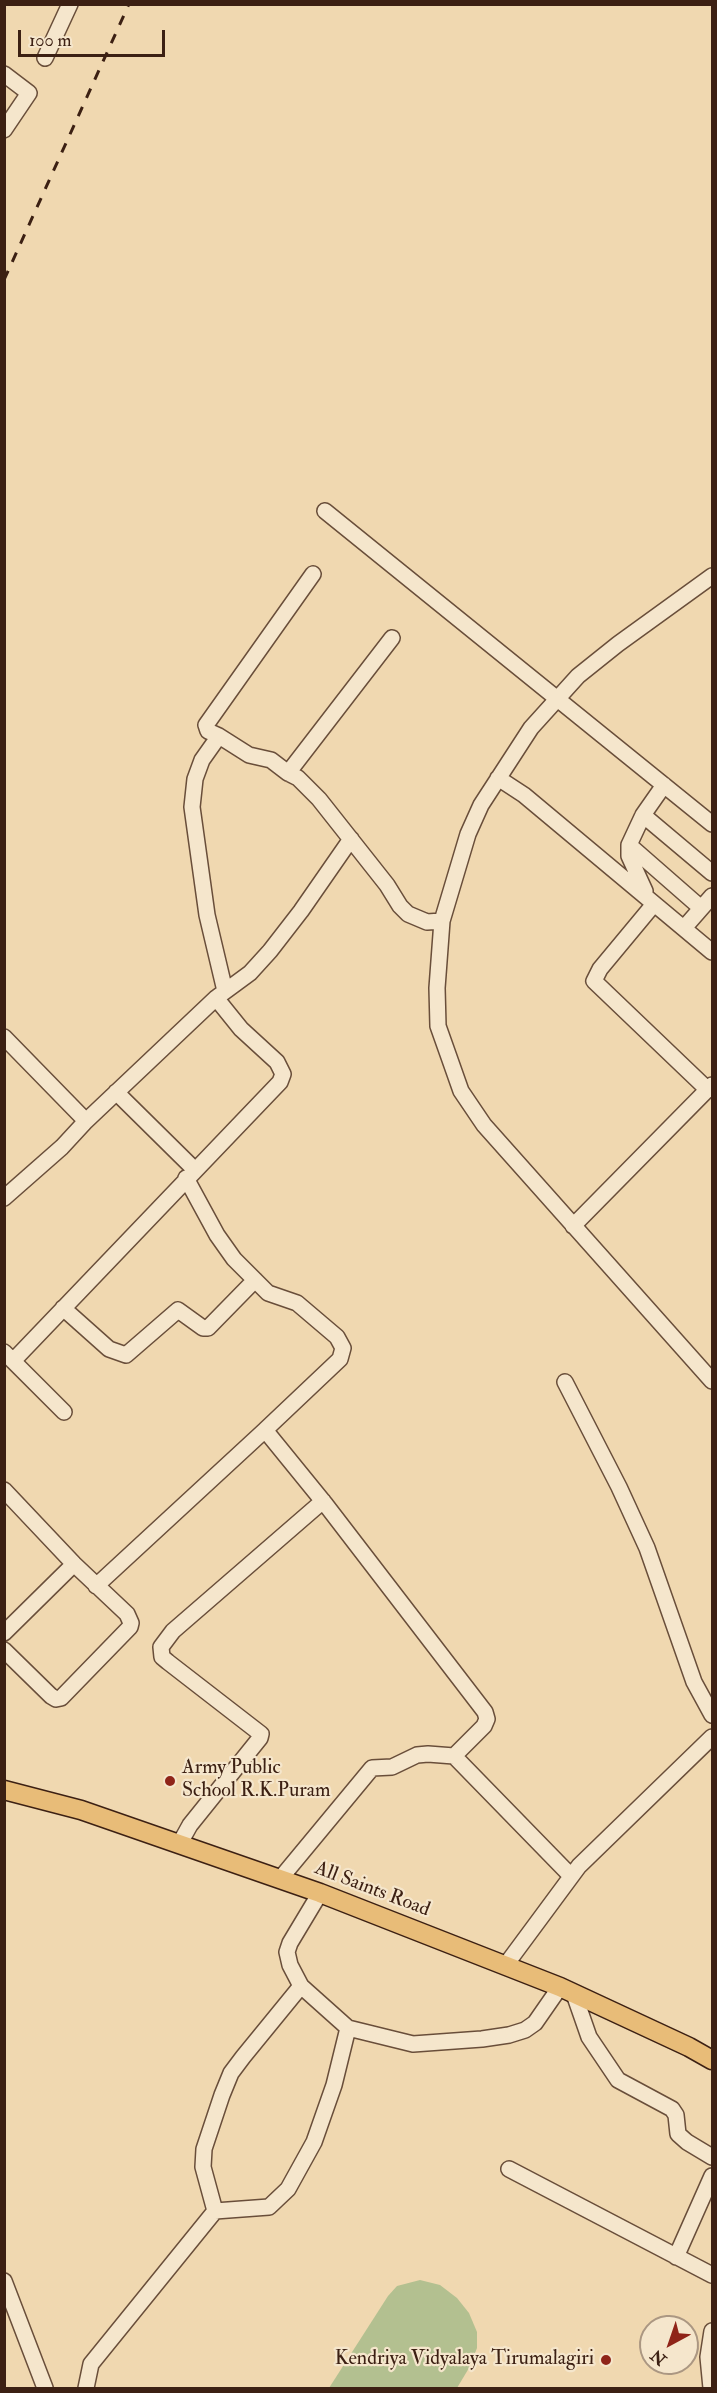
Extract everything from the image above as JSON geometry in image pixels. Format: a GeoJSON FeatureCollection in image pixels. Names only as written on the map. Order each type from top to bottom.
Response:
{"type":"FeatureCollection","features":[{"type":"Feature","properties":{"kind":"main road","name":"All Saints Road"},"geometry":{"type":"LineString","coordinates":[[4,1790],[81,1810],[320,1893],[567,1991],[689,2046],[712,2060]]}},
{"type":"Feature","properties":{"kind":"street"},"geometry":{"type":"LineString","coordinates":[[45,58],[70,4]]}},
{"type":"Feature","properties":{"kind":"street"},"geometry":{"type":"LineString","coordinates":[[4,74],[29,93],[4,130]]}},
{"type":"Feature","properties":{"kind":"street"},"geometry":{"type":"LineString","coordinates":[[325,511],[712,824]]}},
{"type":"Feature","properties":{"kind":"street"},"geometry":{"type":"LineString","coordinates":[[313,574],[208,719],[206,725],[208,730],[234,747],[249,755],[271,760],[298,778],[319,799],[408,914],[427,922],[442,921]]}},
{"type":"Feature","properties":{"kind":"street"},"geometry":{"type":"LineString","coordinates":[[712,576],[578,676],[531,728],[498,778],[468,834],[442,921],[437,988],[438,1026],[461,1091],[484,1125],[712,1381]]}},
{"type":"Feature","properties":{"kind":"street"},"geometry":{"type":"LineString","coordinates":[[288,772],[392,638]]}},
{"type":"Feature","properties":{"kind":"street"},"geometry":{"type":"LineString","coordinates":[[64,1412],[9,1356],[63,1308],[280,1082],[283,1074],[277,1062],[242,1029],[220,995],[192,807],[195,779],[202,760],[219,736]]}},
{"type":"Feature","properties":{"kind":"street"},"geometry":{"type":"LineString","coordinates":[[498,778],[524,795],[712,952]]}},
{"type":"Feature","properties":{"kind":"street"},"geometry":{"type":"LineString","coordinates":[[652,902],[635,872],[629,856],[629,844],[643,815],[664,785]]}},
{"type":"Feature","properties":{"kind":"street"},"geometry":{"type":"LineString","coordinates":[[643,815],[712,873]]}},
{"type":"Feature","properties":{"kind":"street"},"geometry":{"type":"LineString","coordinates":[[4,1198],[62,1147],[116,1092],[220,995],[250,973],[270,951],[351,839]]}},
{"type":"Feature","properties":{"kind":"street"},"geometry":{"type":"LineString","coordinates":[[629,844],[701,908]]}},
{"type":"Feature","properties":{"kind":"street"},"geometry":{"type":"LineString","coordinates":[[684,928],[712,896]]}},
{"type":"Feature","properties":{"kind":"street"},"geometry":{"type":"LineString","coordinates":[[573,1226],[710,1087],[594,981],[600,969],[652,902]]}},
{"type":"Feature","properties":{"kind":"street"},"geometry":{"type":"LineString","coordinates":[[4,1038],[86,1121]]}},
{"type":"Feature","properties":{"kind":"street"},"geometry":{"type":"LineString","coordinates":[[96,1586],[340,1359],[343,1348],[337,1337],[297,1302],[268,1293],[234,1259],[217,1235],[190,1174],[116,1092]]}},
{"type":"Feature","properties":{"kind":"street"},"geometry":{"type":"LineString","coordinates":[[63,1308],[109,1349],[126,1355],[178,1310],[202,1328],[208,1328],[255,1280]]}},
{"type":"Feature","properties":{"kind":"street"},"geometry":{"type":"LineString","coordinates":[[565,1382],[619,1487],[647,1548],[694,1682],[712,1715]]}},
{"type":"Feature","properties":{"kind":"street"},"geometry":{"type":"LineString","coordinates":[[266,1430],[485,1712],[487,1719],[484,1726],[454,1756]]}},
{"type":"Feature","properties":{"kind":"street"},"geometry":{"type":"LineString","coordinates":[[4,1490],[74,1564],[127,1614],[131,1623],[130,1627],[65,1695],[56,1699],[4,1650]]}},
{"type":"Feature","properties":{"kind":"street"},"geometry":{"type":"LineString","coordinates":[[180,1843],[190,1825],[261,1734],[162,1657],[161,1647],[174,1632],[323,1501]]}},
{"type":"Feature","properties":{"kind":"street"},"geometry":{"type":"LineString","coordinates":[[7,1626],[74,1564]]}},
{"type":"Feature","properties":{"kind":"street"},"geometry":{"type":"LineString","coordinates":[[505,1966],[571,1876],[712,1737]]}},
{"type":"Feature","properties":{"kind":"street"},"geometry":{"type":"LineString","coordinates":[[280,1879],[372,1768],[392,1767],[417,1755],[454,1756],[571,1876]]}},
{"type":"Feature","properties":{"kind":"street"},"geometry":{"type":"LineString","coordinates":[[320,1893],[298,1928],[287,1952],[290,1965],[301,1986],[348,2028],[413,2044],[509,2035],[525,2030],[535,2023],[567,1991],[595,2048],[618,2080],[672,2109],[676,2115],[678,2134],[712,2157]]}},
{"type":"Feature","properties":{"kind":"street"},"geometry":{"type":"LineString","coordinates":[[214,2211],[207,2187],[203,2158],[222,2095],[231,2073],[301,1986]]}},
{"type":"Feature","properties":{"kind":"street"},"geometry":{"type":"LineString","coordinates":[[86,2388],[91,2364],[214,2211],[269,2208],[288,2189],[314,2142],[334,2085],[348,2028]]}},
{"type":"Feature","properties":{"kind":"street"},"geometry":{"type":"LineString","coordinates":[[509,2169],[712,2275]]}},
{"type":"Feature","properties":{"kind":"street"},"geometry":{"type":"LineString","coordinates":[[676,2257],[712,2176]]}},
{"type":"Feature","properties":{"kind":"street"},"geometry":{"type":"LineString","coordinates":[[4,2282],[45,2388]]}},
{"type":"Feature","properties":{"kind":"street"},"geometry":{"type":"LineString","coordinates":[[711,2388],[712,2331]]}},
{"type":"Feature","properties":{"kind":"green space"},"geometry":{"type":"Polygon","coordinates":[[[420,2280],[440,2285],[457,2298],[469,2313],[477,2332],[477,2348],[457,2388],[329,2388],[388,2296],[397,2286],[420,2280]]]}},
{"type":"Feature","properties":{"kind":"railway"},"geometry":{"type":"LineString","coordinates":[[4,280],[129,4]]}},
{"type":"Feature","properties":{"kind":"place","name":"Army Public School R.K.Puram"},"geometry":{"type":"Point","coordinates":[170,1781]}},
{"type":"Feature","properties":{"kind":"place","name":"Kendriya Vidyalaya Tirumalagiri"},"geometry":{"type":"Point","coordinates":[606,2360]}}]}
